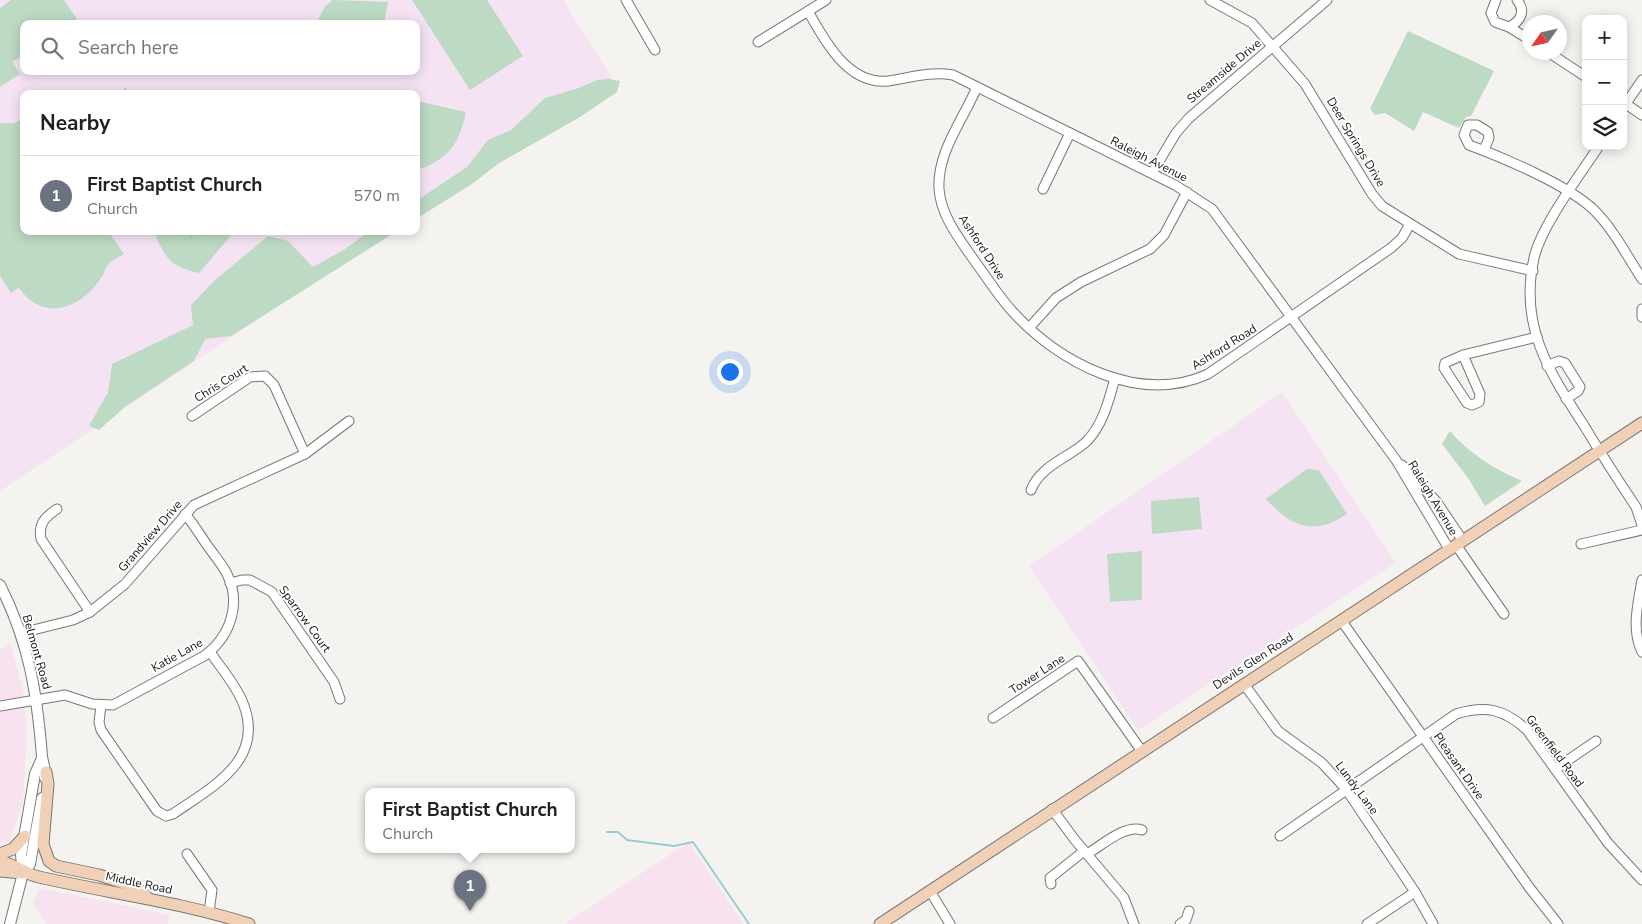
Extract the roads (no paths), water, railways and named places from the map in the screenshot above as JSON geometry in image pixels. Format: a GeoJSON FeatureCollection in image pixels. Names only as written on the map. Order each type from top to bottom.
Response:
{"type":"FeatureCollection","features":[{"type":"Feature","properties":{"kind":"main road","name":"Devils Glen Road"},"geometry":{"type":"LineString","coordinates":[[880,924],[1141,750],[1642,423]]}},
{"type":"Feature","properties":{"kind":"main road"},"geometry":{"type":"LineString","coordinates":[[46,772],[48,784],[43,844],[49,861],[56,866],[99,875],[136,887],[150,900]]}},
{"type":"Feature","properties":{"kind":"main road"},"geometry":{"type":"LineString","coordinates":[[0,854],[13,849],[25,836]]}},
{"type":"Feature","properties":{"kind":"main road","name":"Middle Road"},"geometry":{"type":"LineString","coordinates":[[0,861],[23,873]]}},
{"type":"Feature","properties":{"kind":"main road","name":"Middle Road"},"geometry":{"type":"LineString","coordinates":[[0,872],[23,873],[209,912],[242,923]]}},
{"type":"Feature","properties":{"kind":"street"},"geometry":{"type":"LineString","coordinates":[[626,0],[655,50]]}},
{"type":"Feature","properties":{"kind":"street"},"geometry":{"type":"LineString","coordinates":[[758,42],[826,0]]}},
{"type":"Feature","properties":{"kind":"street","name":"Deer Springs Drive"},"geometry":{"type":"LineString","coordinates":[[1210,0],[1252,23],[1273,46],[1319,105],[1372,194],[1382,206],[1460,254],[1533,272]]}},
{"type":"Feature","properties":{"kind":"street","name":"Streamside Drive"},"geometry":{"type":"LineString","coordinates":[[1152,174],[1176,133],[1189,118],[1327,0]]}},
{"type":"Feature","properties":{"kind":"street"},"geometry":{"type":"LineString","coordinates":[[1496,0],[1492,6],[1492,17],[1499,25],[1509,27],[1522,35]]}},
{"type":"Feature","properties":{"kind":"street"},"geometry":{"type":"LineString","coordinates":[[1509,27],[1516,24],[1522,15],[1521,6],[1517,0]]}},
{"type":"Feature","properties":{"kind":"street","name":"Raleigh Avenue"},"geometry":{"type":"LineString","coordinates":[[808,11],[836,56],[845,65],[864,76],[886,81],[925,73],[953,75],[1187,192],[1212,209],[1456,545]]}},
{"type":"Feature","properties":{"kind":"street"},"geometry":{"type":"LineString","coordinates":[[1560,60],[1582,74]]}},
{"type":"Feature","properties":{"kind":"street"},"geometry":{"type":"LineString","coordinates":[[1627,101],[1642,80]]}},
{"type":"Feature","properties":{"kind":"street","name":"Ashford Drive"},"geometry":{"type":"LineString","coordinates":[[977,87],[950,141],[940,167],[939,190],[953,230],[1001,297],[1029,328]]}},
{"type":"Feature","properties":{"kind":"street"},"geometry":{"type":"LineString","coordinates":[[1627,106],[1642,114]]}},
{"type":"Feature","properties":{"kind":"street"},"geometry":{"type":"LineString","coordinates":[[1043,189],[1070,133]]}},
{"type":"Feature","properties":{"kind":"street"},"geometry":{"type":"LineString","coordinates":[[1484,150],[1550,181],[1592,209],[1608,226],[1642,279]]}},
{"type":"Feature","properties":{"kind":"street"},"geometry":{"type":"LineString","coordinates":[[1596,150],[1543,235],[1534,258],[1530,300],[1537,336],[1546,366],[1636,508],[1642,525]]}},
{"type":"Feature","properties":{"kind":"street"},"geometry":{"type":"LineString","coordinates":[[1029,328],[1056,298],[1081,282],[1150,249],[1164,235],[1187,192]]}},
{"type":"Feature","properties":{"kind":"street","name":"Ashford Road"},"geometry":{"type":"LineString","coordinates":[[1029,328],[1061,352],[1099,373],[1148,386],[1193,381],[1216,369],[1391,248],[1402,238],[1410,224]]}},
{"type":"Feature","properties":{"kind":"street"},"geometry":{"type":"LineString","coordinates":[[1642,309],[1642,317]]}},
{"type":"Feature","properties":{"kind":"street"},"geometry":{"type":"LineString","coordinates":[[1463,355],[1480,394],[1479,402],[1472,405],[1467,403],[1444,368],[1445,363],[1463,355],[1537,336]]}},
{"type":"Feature","properties":{"kind":"street"},"geometry":{"type":"LineString","coordinates":[[1546,366],[1559,361],[1565,363],[1580,387],[1578,391],[1566,398]]}},
{"type":"Feature","properties":{"kind":"street","name":"Chris Court"},"geometry":{"type":"LineString","coordinates":[[192,416],[250,377],[265,376],[274,385],[305,454]]}},
{"type":"Feature","properties":{"kind":"street"},"geometry":{"type":"LineString","coordinates":[[1031,490],[1034,480],[1085,443],[1093,434],[1106,408],[1115,378]]}},
{"type":"Feature","properties":{"kind":"street","name":"Grandview Drive"},"geometry":{"type":"LineString","coordinates":[[21,633],[64,623],[90,612],[118,590],[134,574],[185,514],[202,500],[305,454],[349,421]]}},
{"type":"Feature","properties":{"kind":"street","name":"Raleigh Avenue"},"geometry":{"type":"LineString","coordinates":[[1396,460],[1415,477],[1436,501],[1456,545]]}},
{"type":"Feature","properties":{"kind":"street"},"geometry":{"type":"LineString","coordinates":[[57,509],[43,520],[40,532],[41,539],[90,612]]}},
{"type":"Feature","properties":{"kind":"street","name":"Katie Lane"},"geometry":{"type":"LineString","coordinates":[[101,706],[120,703],[210,652],[220,642],[230,625],[234,603],[230,583],[223,568],[185,514]]}},
{"type":"Feature","properties":{"kind":"street"},"geometry":{"type":"LineString","coordinates":[[1581,544],[1642,530]]}},
{"type":"Feature","properties":{"kind":"street"},"geometry":{"type":"LineString","coordinates":[[1456,545],[1504,614]]}},
{"type":"Feature","properties":{"kind":"street","name":"Sparrow Court"},"geometry":{"type":"LineString","coordinates":[[230,583],[250,580],[272,592],[334,682],[340,699]]}},
{"type":"Feature","properties":{"kind":"street","name":"Belmont Road"},"geometry":{"type":"LineString","coordinates":[[0,585],[21,633],[37,698],[42,758],[46,772],[30,864],[23,873]]}},
{"type":"Feature","properties":{"kind":"street"},"geometry":{"type":"LineString","coordinates":[[1642,586],[1636,633],[1642,652]]}},
{"type":"Feature","properties":{"kind":"street","name":"Pleasant Drive"},"geometry":{"type":"LineString","coordinates":[[1341,620],[1529,887],[1558,924]]}},
{"type":"Feature","properties":{"kind":"street"},"geometry":{"type":"LineString","coordinates":[[0,706],[37,698],[70,695],[101,706],[100,722],[102,730],[157,811],[166,816],[173,814],[222,780],[236,766],[246,747],[249,727],[243,702],[210,652]]}},
{"type":"Feature","properties":{"kind":"street","name":"Tower Lane"},"geometry":{"type":"LineString","coordinates":[[993,718],[1078,661],[1141,750]]}},
{"type":"Feature","properties":{"kind":"street","name":"Lundy Lane"},"geometry":{"type":"LineString","coordinates":[[1244,684],[1278,731],[1322,763],[1346,790],[1415,892],[1433,924]]}},
{"type":"Feature","properties":{"kind":"street","name":"Greenfield Road"},"geometry":{"type":"LineString","coordinates":[[1280,836],[1456,714],[1468,710],[1488,709],[1503,712],[1513,717],[1527,730],[1608,843],[1642,880]]}},
{"type":"Feature","properties":{"kind":"street"},"geometry":{"type":"LineString","coordinates":[[1555,769],[1596,741]]}},
{"type":"Feature","properties":{"kind":"street","name":"Belmont Road"},"geometry":{"type":"LineString","coordinates":[[10,924],[23,873],[21,855],[35,774],[42,758]]}},
{"type":"Feature","properties":{"kind":"street"},"geometry":{"type":"LineString","coordinates":[[1052,809],[1124,898],[1134,924]]}},
{"type":"Feature","properties":{"kind":"street"},"geometry":{"type":"LineString","coordinates":[[1050,884],[1050,878],[1056,872],[1086,853],[1121,833],[1136,828],[1142,830]]}},
{"type":"Feature","properties":{"kind":"street"},"geometry":{"type":"LineString","coordinates":[[187,854],[212,890],[209,912]]}},
{"type":"Feature","properties":{"kind":"street"},"geometry":{"type":"LineString","coordinates":[[930,891],[950,924]]}},
{"type":"Feature","properties":{"kind":"street"},"geometry":{"type":"LineString","coordinates":[[1367,924],[1415,892]]}},
{"type":"Feature","properties":{"kind":"street"},"geometry":{"type":"LineString","coordinates":[[1180,924],[1186,920],[1188,910]]}},
{"type":"Feature","properties":{"kind":"waterway"},"geometry":{"type":"LineString","coordinates":[[607,832],[618,832],[627,840],[674,846],[693,842],[749,924]]}},
{"type":"Feature","properties":{"kind":"place","name":"First Baptist Church"},"geometry":{"type":"Point","coordinates":[470,911]}}]}
